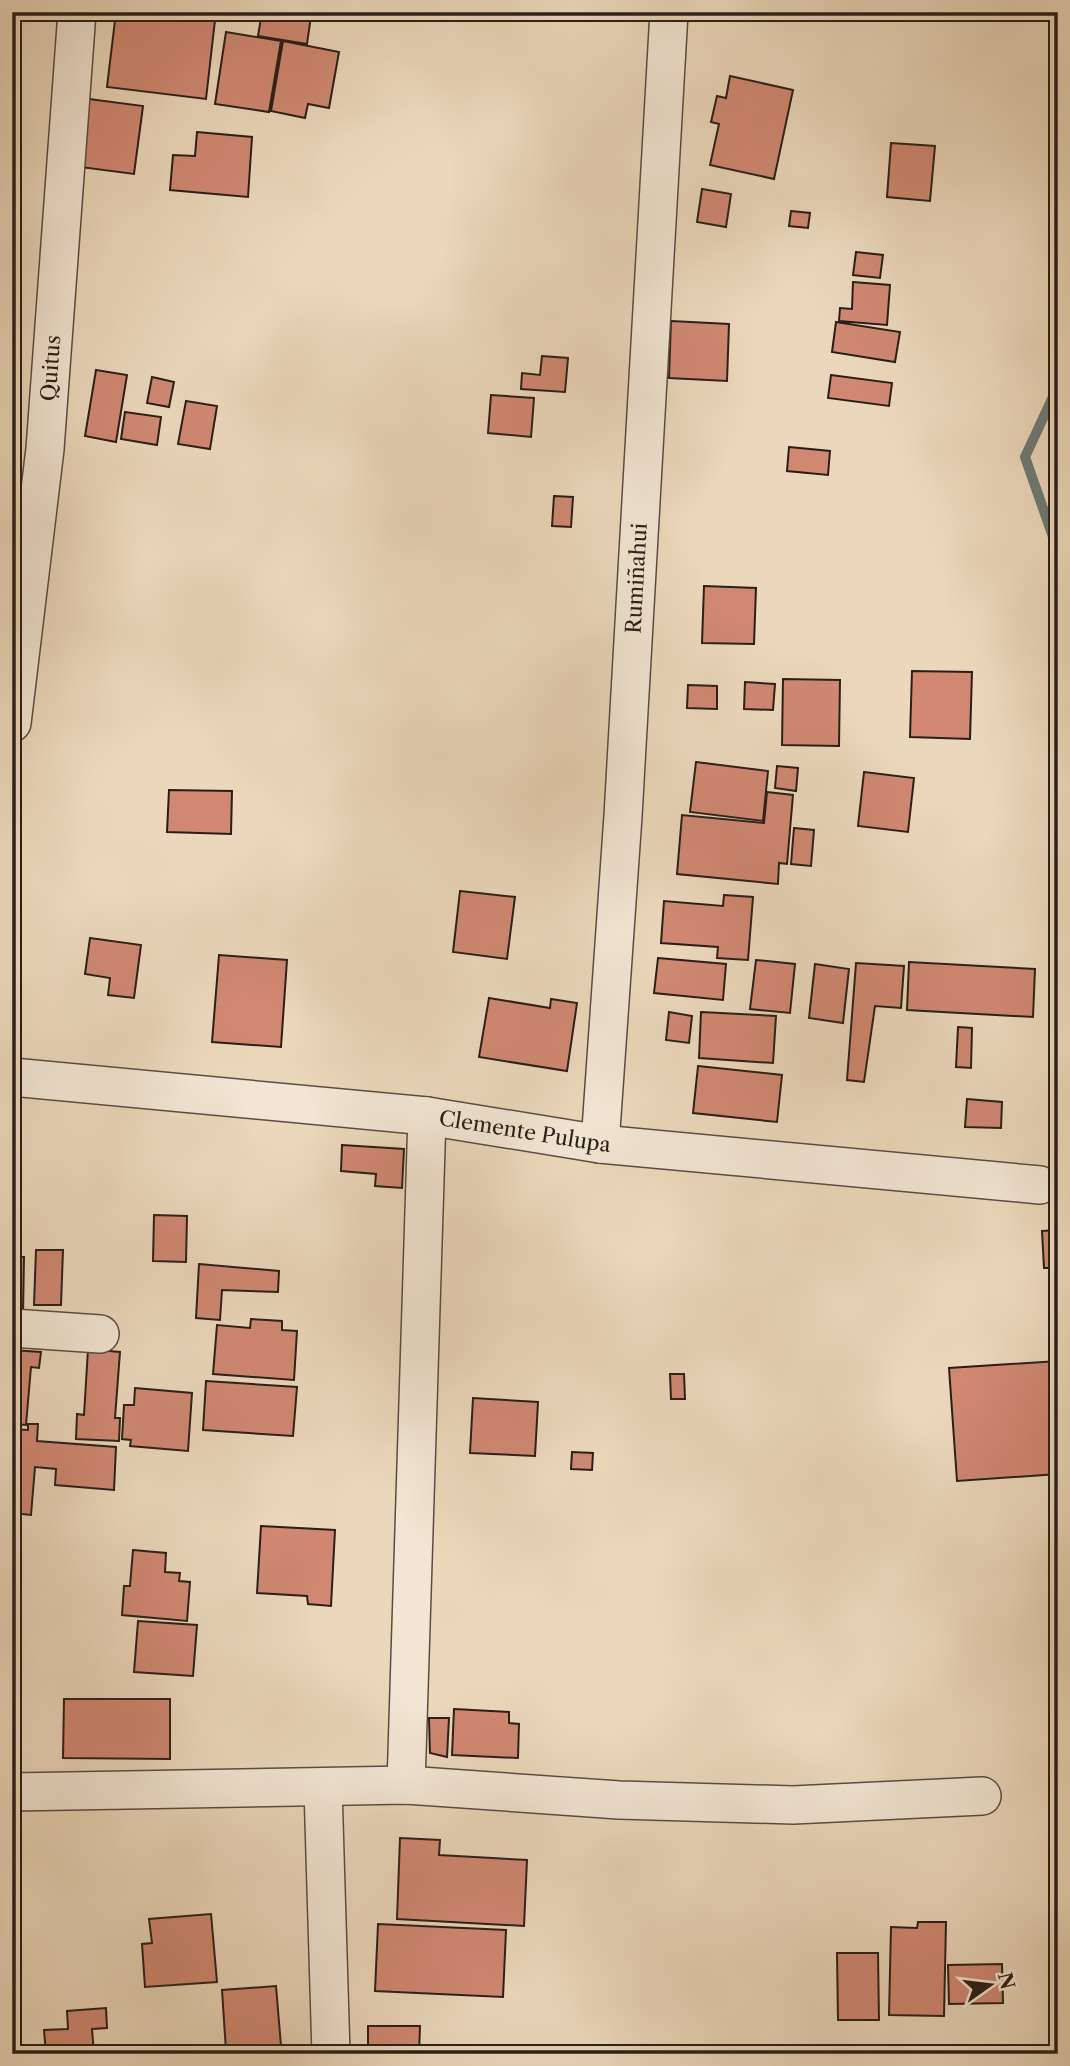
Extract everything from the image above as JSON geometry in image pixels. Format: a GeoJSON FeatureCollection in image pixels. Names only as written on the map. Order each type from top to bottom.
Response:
{"type":"FeatureCollection","features":[{"type":"Feature","properties":{"kind":"street","name":"Quitus"},"geometry":{"type":"LineString","coordinates":[[12,723],[45,449],[77,12]]}},
{"type":"Feature","properties":{"kind":"street","name":"Rumiñahui"},"geometry":{"type":"LineString","coordinates":[[600,1144],[624,816],[669,12]]}},
{"type":"Feature","properties":{"kind":"street","name":"Clemente Pulupa"},"geometry":{"type":"LineString","coordinates":[[12,1077],[426,1116],[600,1144],[1040,1185]]}},
{"type":"Feature","properties":{"kind":"street"},"geometry":{"type":"LineString","coordinates":[[405,1785],[426,1116]]}},
{"type":"Feature","properties":{"kind":"street"},"geometry":{"type":"LineString","coordinates":[[12,1328],[100,1334]]}},
{"type":"Feature","properties":{"kind":"street"},"geometry":{"type":"LineString","coordinates":[[12,1792],[405,1785],[619,1800],[793,1805],[982,1796]]}},
{"type":"Feature","properties":{"kind":"street"},"geometry":{"type":"LineString","coordinates":[[323,1788],[331,2054]]}},
{"type":"Feature","properties":{"kind":"building"},"geometry":{"type":"Polygon","coordinates":[[[116,12],[151,12],[215,20],[206,99],[107,87],[116,12]]]}},
{"type":"Feature","properties":{"kind":"building"},"geometry":{"type":"Polygon","coordinates":[[[210,12],[255,12],[254,19],[210,12]]]}},
{"type":"Feature","properties":{"kind":"building"},"geometry":{"type":"Polygon","coordinates":[[[262,12],[311,16],[307,44],[258,36],[262,12]]]}},
{"type":"Feature","properties":{"kind":"building"},"geometry":{"type":"Polygon","coordinates":[[[226,32],[281,41],[269,112],[215,104],[226,32]]]}},
{"type":"Feature","properties":{"kind":"building"},"geometry":{"type":"Polygon","coordinates":[[[283,41],[339,52],[329,108],[308,104],[305,118],[271,111],[283,41]]]}},
{"type":"Feature","properties":{"kind":"building"},"geometry":{"type":"Polygon","coordinates":[[[730,76],[793,90],[774,179],[710,165],[719,124],[711,122],[717,96],[726,98],[730,76]]]}},
{"type":"Feature","properties":{"kind":"building"},"geometry":{"type":"Polygon","coordinates":[[[89,99],[143,106],[134,174],[80,167],[89,99]]]}},
{"type":"Feature","properties":{"kind":"building"},"geometry":{"type":"Polygon","coordinates":[[[197,132],[252,137],[248,197],[170,190],[173,155],[195,156],[197,132]]]}},
{"type":"Feature","properties":{"kind":"building"},"geometry":{"type":"Polygon","coordinates":[[[891,143],[935,146],[930,201],[887,197],[891,143]]]}},
{"type":"Feature","properties":{"kind":"building"},"geometry":{"type":"Polygon","coordinates":[[[702,189],[731,194],[726,227],[697,222],[702,189]]]}},
{"type":"Feature","properties":{"kind":"building"},"geometry":{"type":"Polygon","coordinates":[[[791,211],[810,213],[808,228],[789,226],[791,211]]]}},
{"type":"Feature","properties":{"kind":"building"},"geometry":{"type":"Polygon","coordinates":[[[856,252],[883,255],[880,278],[853,275],[856,252]]]}},
{"type":"Feature","properties":{"kind":"building"},"geometry":{"type":"Polygon","coordinates":[[[853,282],[890,285],[887,325],[839,321],[840,308],[852,309],[853,282]]]}},
{"type":"Feature","properties":{"kind":"building"},"geometry":{"type":"Polygon","coordinates":[[[671,321],[729,324],[727,381],[669,378],[671,321]]]}},
{"type":"Feature","properties":{"kind":"building"},"geometry":{"type":"Polygon","coordinates":[[[836,322],[900,332],[895,362],[832,352],[836,322]]]}},
{"type":"Feature","properties":{"kind":"building"},"geometry":{"type":"Polygon","coordinates":[[[542,356],[568,358],[565,392],[521,389],[522,373],[540,375],[542,356]]]}},
{"type":"Feature","properties":{"kind":"building"},"geometry":{"type":"Polygon","coordinates":[[[96,370],[127,375],[116,442],[85,436],[96,370]]]}},
{"type":"Feature","properties":{"kind":"building"},"geometry":{"type":"Polygon","coordinates":[[[831,375],[892,383],[889,406],[828,398],[831,375]]]}},
{"type":"Feature","properties":{"kind":"building"},"geometry":{"type":"Polygon","coordinates":[[[152,377],[174,382],[169,407],[147,403],[152,377]]]}},
{"type":"Feature","properties":{"kind":"building"},"geometry":{"type":"Polygon","coordinates":[[[491,395],[534,398],[531,437],[488,433],[491,395]]]}},
{"type":"Feature","properties":{"kind":"building"},"geometry":{"type":"Polygon","coordinates":[[[186,401],[217,406],[210,449],[178,444],[186,401]]]}},
{"type":"Feature","properties":{"kind":"building"},"geometry":{"type":"Polygon","coordinates":[[[125,412],[161,417],[157,445],[121,439],[125,412]]]}},
{"type":"Feature","properties":{"kind":"building"},"geometry":{"type":"Polygon","coordinates":[[[789,447],[830,451],[828,475],[787,471],[789,447]]]}},
{"type":"Feature","properties":{"kind":"building"},"geometry":{"type":"Polygon","coordinates":[[[554,496],[573,497],[571,527],[552,526],[554,496]]]}},
{"type":"Feature","properties":{"kind":"building"},"geometry":{"type":"Polygon","coordinates":[[[704,586],[756,588],[754,644],[702,643],[704,586]]]}},
{"type":"Feature","properties":{"kind":"building"},"geometry":{"type":"Polygon","coordinates":[[[912,671],[972,672],[970,739],[910,737],[912,671]]]}},
{"type":"Feature","properties":{"kind":"building"},"geometry":{"type":"Polygon","coordinates":[[[783,679],[840,680],[839,746],[782,745],[783,679]]]}},
{"type":"Feature","properties":{"kind":"building"},"geometry":{"type":"Polygon","coordinates":[[[745,682],[775,684],[773,710],[744,709],[745,682]]]}},
{"type":"Feature","properties":{"kind":"building"},"geometry":{"type":"Polygon","coordinates":[[[688,685],[717,686],[717,709],[687,708],[688,685]]]}},
{"type":"Feature","properties":{"kind":"building"},"geometry":{"type":"Polygon","coordinates":[[[696,762],[768,771],[763,821],[690,812],[696,762]]]}},
{"type":"Feature","properties":{"kind":"building"},"geometry":{"type":"Polygon","coordinates":[[[777,766],[798,768],[796,791],[775,788],[777,766]]]}},
{"type":"Feature","properties":{"kind":"building"},"geometry":{"type":"Polygon","coordinates":[[[864,772],[914,778],[908,832],[858,826],[864,772]]]}},
{"type":"Feature","properties":{"kind":"building"},"geometry":{"type":"Polygon","coordinates":[[[169,790],[232,791],[231,834],[167,832],[169,790]]]}},
{"type":"Feature","properties":{"kind":"building"},"geometry":{"type":"Polygon","coordinates":[[[767,792],[793,795],[787,864],[779,863],[778,884],[677,874],[682,815],[764,823],[767,792]]]}},
{"type":"Feature","properties":{"kind":"building"},"geometry":{"type":"Polygon","coordinates":[[[794,828],[814,830],[811,866],[791,864],[794,828]]]}},
{"type":"Feature","properties":{"kind":"building"},"geometry":{"type":"Polygon","coordinates":[[[460,891],[515,897],[507,959],[453,952],[460,891]]]}},
{"type":"Feature","properties":{"kind":"building"},"geometry":{"type":"Polygon","coordinates":[[[724,895],[753,897],[748,960],[717,958],[718,947],[661,943],[664,901],[723,906],[724,895]]]}},
{"type":"Feature","properties":{"kind":"building"},"geometry":{"type":"Polygon","coordinates":[[[90,938],[141,945],[134,998],[108,995],[110,978],[85,974],[90,938]]]}},
{"type":"Feature","properties":{"kind":"building"},"geometry":{"type":"Polygon","coordinates":[[[219,955],[287,960],[281,1047],[212,1042],[219,955]]]}},
{"type":"Feature","properties":{"kind":"building"},"geometry":{"type":"Polygon","coordinates":[[[658,958],[726,964],[723,1000],[654,993],[658,958]]]}},
{"type":"Feature","properties":{"kind":"building"},"geometry":{"type":"Polygon","coordinates":[[[756,960],[795,964],[790,1013],[750,1009],[756,960]]]}},
{"type":"Feature","properties":{"kind":"building"},"geometry":{"type":"Polygon","coordinates":[[[909,962],[1035,969],[1033,1017],[907,1010],[909,962]]]}},
{"type":"Feature","properties":{"kind":"building"},"geometry":{"type":"Polygon","coordinates":[[[856,963],[904,966],[901,1008],[875,1006],[864,1082],[847,1080],[856,963]]]}},
{"type":"Feature","properties":{"kind":"building"},"geometry":{"type":"Polygon","coordinates":[[[815,964],[849,969],[843,1023],[809,1018],[815,964]]]}},
{"type":"Feature","properties":{"kind":"building"},"geometry":{"type":"Polygon","coordinates":[[[489,998],[550,1008],[551,999],[577,1003],[567,1071],[479,1057],[489,998]]]}},
{"type":"Feature","properties":{"kind":"building"},"geometry":{"type":"Polygon","coordinates":[[[669,1012],[692,1016],[689,1043],[666,1040],[669,1012]]]}},
{"type":"Feature","properties":{"kind":"building"},"geometry":{"type":"Polygon","coordinates":[[[701,1012],[776,1016],[773,1063],[699,1058],[701,1012]]]}},
{"type":"Feature","properties":{"kind":"building"},"geometry":{"type":"Polygon","coordinates":[[[958,1027],[972,1028],[971,1068],[956,1067],[958,1027]]]}},
{"type":"Feature","properties":{"kind":"building"},"geometry":{"type":"Polygon","coordinates":[[[698,1066],[782,1075],[777,1122],[693,1113],[698,1066]]]}},
{"type":"Feature","properties":{"kind":"building"},"geometry":{"type":"Polygon","coordinates":[[[967,1099],[1002,1102],[1001,1128],[965,1127],[967,1099]]]}},
{"type":"Feature","properties":{"kind":"building"},"geometry":{"type":"Polygon","coordinates":[[[342,1145],[404,1149],[402,1188],[375,1186],[376,1174],[341,1171],[342,1145]]]}},
{"type":"Feature","properties":{"kind":"building"},"geometry":{"type":"Polygon","coordinates":[[[154,1215],[187,1216],[186,1262],[153,1261],[154,1215]]]}},
{"type":"Feature","properties":{"kind":"building"},"geometry":{"type":"Polygon","coordinates":[[[1058,1230],[1058,1268],[1044,1268],[1042,1231],[1058,1230]]]}},
{"type":"Feature","properties":{"kind":"building"},"geometry":{"type":"Polygon","coordinates":[[[36,1250],[63,1250],[61,1305],[34,1305],[36,1250]]]}},
{"type":"Feature","properties":{"kind":"building"},"geometry":{"type":"Polygon","coordinates":[[[12,1257],[24,1257],[23,1315],[12,1315],[12,1257]]]}},
{"type":"Feature","properties":{"kind":"building"},"geometry":{"type":"Polygon","coordinates":[[[199,1264],[279,1271],[278,1292],[222,1290],[220,1320],[196,1318],[199,1264]]]}},
{"type":"Feature","properties":{"kind":"building"},"geometry":{"type":"Polygon","coordinates":[[[251,1319],[282,1321],[282,1330],[297,1331],[294,1380],[213,1374],[217,1325],[250,1328],[251,1319]]]}},
{"type":"Feature","properties":{"kind":"building"},"geometry":{"type":"Polygon","coordinates":[[[88,1349],[120,1352],[115,1418],[120,1418],[119,1441],[76,1439],[77,1414],[84,1415],[88,1349]]]}},
{"type":"Feature","properties":{"kind":"building"},"geometry":{"type":"Polygon","coordinates":[[[12,1350],[41,1352],[39,1368],[31,1367],[26,1425],[12,1424],[12,1376],[16,1377],[17,1365],[12,1365],[12,1350]]]}},
{"type":"Feature","properties":{"kind":"building"},"geometry":{"type":"Polygon","coordinates":[[[1058,1361],[1058,1474],[957,1481],[949,1368],[1058,1361]]]}},
{"type":"Feature","properties":{"kind":"building"},"geometry":{"type":"Polygon","coordinates":[[[670,1374],[684,1374],[685,1399],[671,1399],[670,1374]]]}},
{"type":"Feature","properties":{"kind":"building"},"geometry":{"type":"Polygon","coordinates":[[[206,1381],[297,1387],[293,1436],[203,1430],[206,1381]]]}},
{"type":"Feature","properties":{"kind":"building"},"geometry":{"type":"Polygon","coordinates":[[[135,1388],[192,1393],[188,1451],[130,1446],[131,1440],[122,1439],[124,1405],[134,1405],[135,1388]]]}},
{"type":"Feature","properties":{"kind":"building"},"geometry":{"type":"Polygon","coordinates":[[[473,1398],[538,1402],[535,1456],[470,1453],[473,1398]]]}},
{"type":"Feature","properties":{"kind":"building"},"geometry":{"type":"Polygon","coordinates":[[[28,1424],[38,1424],[37,1441],[116,1447],[114,1490],[55,1485],[56,1469],[35,1467],[31,1515],[12,1513],[12,1429],[28,1430],[28,1424]]]}},
{"type":"Feature","properties":{"kind":"building"},"geometry":{"type":"Polygon","coordinates":[[[572,1452],[593,1453],[592,1470],[571,1469],[572,1452]]]}},
{"type":"Feature","properties":{"kind":"building"},"geometry":{"type":"Polygon","coordinates":[[[261,1526],[335,1530],[331,1606],[308,1604],[307,1596],[257,1593],[261,1526]]]}},
{"type":"Feature","properties":{"kind":"building"},"geometry":{"type":"Polygon","coordinates":[[[133,1550],[166,1553],[165,1572],[180,1573],[179,1581],[190,1582],[187,1621],[122,1615],[124,1586],[130,1586],[133,1550]]]}},
{"type":"Feature","properties":{"kind":"building"},"geometry":{"type":"Polygon","coordinates":[[[138,1621],[197,1625],[193,1676],[134,1672],[138,1621]]]}},
{"type":"Feature","properties":{"kind":"building"},"geometry":{"type":"Polygon","coordinates":[[[64,1699],[170,1699],[170,1759],[63,1758],[64,1699]]]}},
{"type":"Feature","properties":{"kind":"building"},"geometry":{"type":"Polygon","coordinates":[[[454,1709],[509,1712],[509,1723],[519,1724],[518,1758],[452,1755],[454,1709]]]}},
{"type":"Feature","properties":{"kind":"building"},"geometry":{"type":"Polygon","coordinates":[[[429,1718],[449,1718],[447,1757],[430,1753],[429,1718]]]}},
{"type":"Feature","properties":{"kind":"building"},"geometry":{"type":"Polygon","coordinates":[[[400,1838],[440,1840],[439,1855],[527,1860],[524,1926],[397,1919],[400,1838]]]}},
{"type":"Feature","properties":{"kind":"building"},"geometry":{"type":"Polygon","coordinates":[[[211,1914],[217,1982],[145,1987],[142,1944],[152,1943],[149,1919],[211,1914]]]}},
{"type":"Feature","properties":{"kind":"building"},"geometry":{"type":"Polygon","coordinates":[[[918,1922],[946,1922],[944,2016],[889,2015],[891,1927],[917,1928],[918,1922]]]}},
{"type":"Feature","properties":{"kind":"building"},"geometry":{"type":"Polygon","coordinates":[[[378,1924],[506,1930],[503,1997],[375,1991],[378,1924]]]}},
{"type":"Feature","properties":{"kind":"building"},"geometry":{"type":"Polygon","coordinates":[[[837,1953],[878,1953],[879,2020],[838,2020],[837,1953]]]}},
{"type":"Feature","properties":{"kind":"building"},"geometry":{"type":"Polygon","coordinates":[[[1002,1964],[1003,2003],[949,2004],[948,1965],[1002,1964]]]}},
{"type":"Feature","properties":{"kind":"building"},"geometry":{"type":"Polygon","coordinates":[[[276,1986],[281,2046],[226,2051],[222,1990],[276,1986]]]}},
{"type":"Feature","properties":{"kind":"building"},"geometry":{"type":"Polygon","coordinates":[[[106,2008],[107,2028],[92,2029],[94,2054],[46,2054],[44,2030],[68,2029],[67,2011],[106,2008]]]}},
{"type":"Feature","properties":{"kind":"building"},"geometry":{"type":"Polygon","coordinates":[[[368,2026],[420,2026],[419,2054],[368,2054],[368,2026]]]}},
{"type":"Feature","properties":{"kind":"waterway"},"geometry":{"type":"LineString","coordinates":[[1058,386],[1025,457],[1058,551]]}}]}
